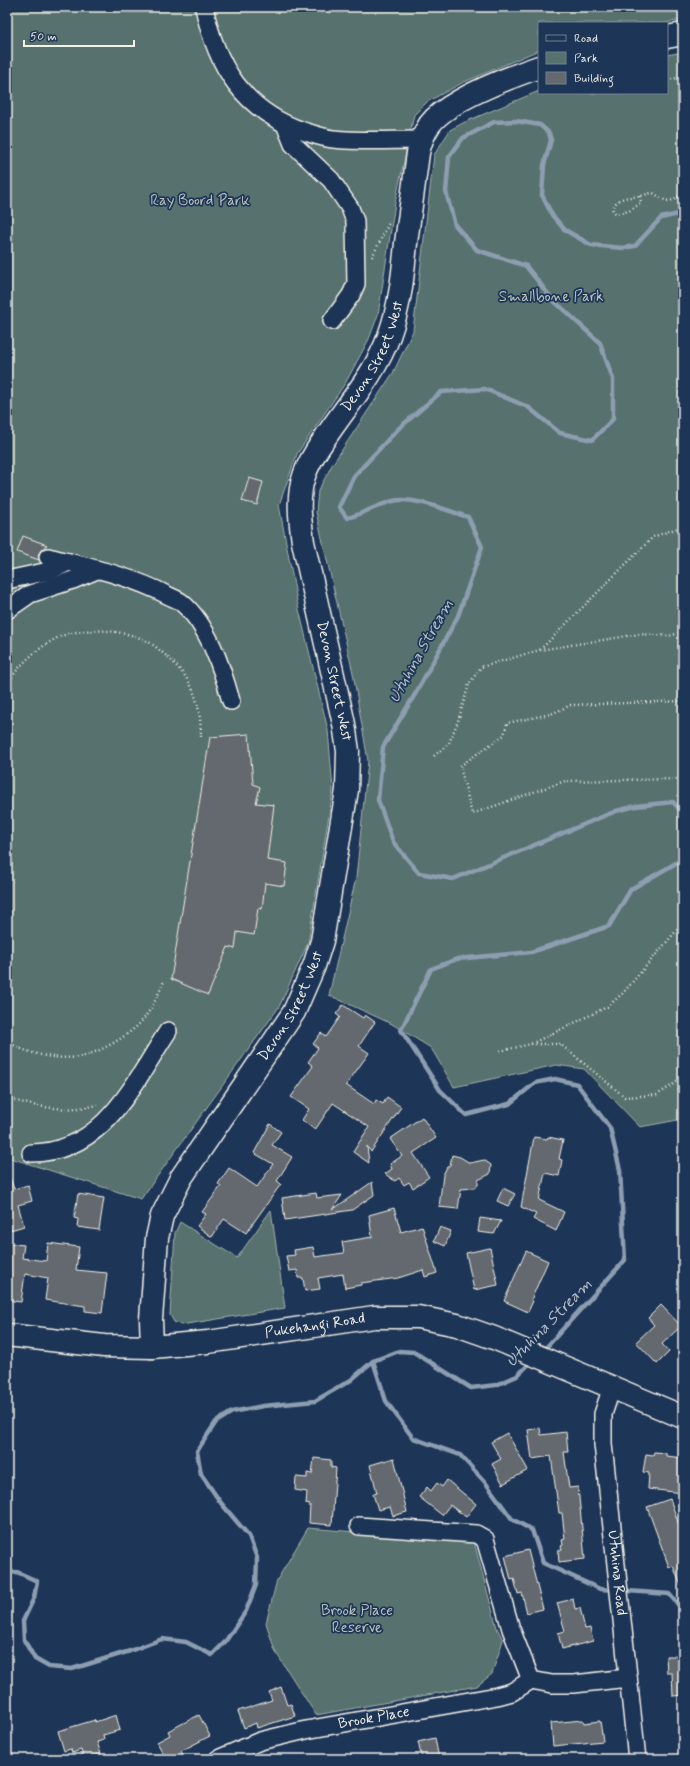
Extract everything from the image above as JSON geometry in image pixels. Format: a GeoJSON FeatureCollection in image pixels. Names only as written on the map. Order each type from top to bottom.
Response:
{"type":"FeatureCollection","features":[{"type":"Feature","properties":{"kind":"main road"},"geometry":{"type":"LineString","coordinates":[[668,37],[683,34]]}},
{"type":"Feature","properties":{"kind":"main road","name":"Devon Street West"},"geometry":{"type":"LineString","coordinates":[[152,1347],[151,1319],[157,1238],[162,1216],[181,1178],[294,1012],[314,966],[322,941],[347,790],[348,751],[343,717],[303,542],[300,516],[300,498],[304,475],[316,452],[373,370],[395,319],[400,294],[418,153],[421,140],[430,124],[440,114],[453,106],[497,84],[538,67]]}},
{"type":"Feature","properties":{"kind":"main road","name":"Pukehangi Road"},"geometry":{"type":"LineString","coordinates":[[7,1335],[104,1346],[152,1347],[208,1342],[374,1317],[418,1317],[457,1325],[554,1363],[683,1417]]}},
{"type":"Feature","properties":{"kind":"street"},"geometry":{"type":"LineString","coordinates":[[204,7],[208,28],[216,52],[226,70],[257,106],[273,118],[285,124],[332,139],[421,140]]}},
{"type":"Feature","properties":{"kind":"street"},"geometry":{"type":"LineString","coordinates":[[285,124],[293,144],[331,180],[350,208],[354,221],[356,284],[351,295],[332,321]]}},
{"type":"Feature","properties":{"kind":"street"},"geometry":{"type":"LineString","coordinates":[[48,557],[151,586],[180,602],[202,626],[224,674],[230,701]]}},
{"type":"Feature","properties":{"kind":"street"},"geometry":{"type":"LineString","coordinates":[[7,580],[49,571],[69,562]]}},
{"type":"Feature","properties":{"kind":"street"},"geometry":{"type":"LineString","coordinates":[[7,610],[30,594],[73,580],[97,570]]}},
{"type":"Feature","properties":{"kind":"street"},"geometry":{"type":"LineString","coordinates":[[31,1153],[55,1151],[70,1147],[81,1141],[114,1113],[126,1098],[168,1031]]}},
{"type":"Feature","properties":{"kind":"street","name":"Utuhina Road"},"geometry":{"type":"LineString","coordinates":[[612,1387],[602,1414],[602,1431],[637,1759]]}},
{"type":"Feature","properties":{"kind":"street"},"geometry":{"type":"LineString","coordinates":[[359,1526],[476,1534],[485,1539],[511,1629],[531,1680],[552,1684],[574,1684],[628,1678]]}},
{"type":"Feature","properties":{"kind":"street","name":"Brook Place"},"geometry":{"type":"LineString","coordinates":[[218,1759],[260,1741],[306,1730],[497,1696],[512,1692],[531,1680]]}},
{"type":"Feature","properties":{"kind":"path"},"geometry":{"type":"LineString","coordinates":[[668,80],[683,77]]}},
{"type":"Feature","properties":{"kind":"path"},"geometry":{"type":"LineString","coordinates":[[640,196],[641,203],[629,211],[616,214],[612,211],[613,206],[625,197],[653,193],[662,200],[666,201],[674,200],[683,193]]}},
{"type":"Feature","properties":{"kind":"path"},"geometry":{"type":"LineString","coordinates":[[371,260],[392,217]]}},
{"type":"Feature","properties":{"kind":"path"},"geometry":{"type":"LineString","coordinates":[[540,650],[653,537],[683,526]]}},
{"type":"Feature","properties":{"kind":"path"},"geometry":{"type":"LineString","coordinates":[[7,684],[18,667],[56,638],[84,631],[106,631],[126,634],[147,641],[166,655],[191,685],[201,715],[201,739]]}},
{"type":"Feature","properties":{"kind":"path"},"geometry":{"type":"LineString","coordinates":[[434,756],[449,743],[458,721],[469,684],[481,666],[540,650],[640,634],[669,636],[683,632]]}},
{"type":"Feature","properties":{"kind":"path"},"geometry":{"type":"LineString","coordinates":[[683,701],[570,705],[551,714],[507,723],[504,735],[460,766],[472,814],[565,782],[683,780]]}},
{"type":"Feature","properties":{"kind":"path"},"geometry":{"type":"LineString","coordinates":[[500,1052],[531,1044],[607,1007],[623,992],[683,923]]}},
{"type":"Feature","properties":{"kind":"path"},"geometry":{"type":"LineString","coordinates":[[7,1041],[14,1046],[37,1055],[65,1057],[88,1055],[109,1045],[137,1026],[154,1002],[164,981]]}},
{"type":"Feature","properties":{"kind":"path"},"geometry":{"type":"LineString","coordinates":[[531,1044],[560,1044],[625,1096],[657,1095],[683,1078]]}},
{"type":"Feature","properties":{"kind":"path"},"geometry":{"type":"LineString","coordinates":[[7,1098],[22,1103],[63,1110],[90,1107],[126,1098]]}},
{"type":"Feature","properties":{"kind":"green space","name":"Ray Boord Park"},"geometry":{"type":"Polygon","coordinates":[[[7,7],[683,7],[683,20],[668,22],[538,22],[538,50],[462,83],[427,102],[414,115],[395,203],[378,315],[369,339],[346,382],[297,454],[279,505],[297,601],[328,730],[333,790],[308,943],[279,1007],[141,1199],[7,1157],[7,7]]]}},
{"type":"Feature","properties":{"kind":"green space","name":"Smallbone Park"},"geometry":{"type":"Polygon","coordinates":[[[683,52],[683,1119],[640,1127],[584,1069],[556,1065],[454,1087],[431,1048],[392,1024],[329,995],[356,878],[368,761],[353,673],[316,512],[318,491],[332,465],[393,373],[413,331],[434,155],[450,130],[465,122],[538,91],[538,94],[668,94],[668,55],[683,52]]]}},
{"type":"Feature","properties":{"kind":"green space"},"geometry":{"type":"Polygon","coordinates":[[[271,1210],[285,1308],[181,1325],[174,1322],[170,1315],[175,1233],[180,1222],[237,1258],[271,1210]]]}},
{"type":"Feature","properties":{"kind":"green space","name":"Brook Place Reserve"},"geometry":{"type":"Polygon","coordinates":[[[308,1528],[474,1542],[497,1628],[503,1640],[492,1674],[477,1686],[316,1715],[275,1651],[266,1623],[277,1580],[308,1528]]]}},
{"type":"Feature","properties":{"kind":"building"},"geometry":{"type":"Polygon","coordinates":[[[249,478],[263,482],[257,505],[242,501],[249,478]]]}},
{"type":"Feature","properties":{"kind":"building"},"geometry":{"type":"Polygon","coordinates":[[[23,536],[47,545],[38,555],[39,560],[17,552],[23,536]]]}},
{"type":"Feature","properties":{"kind":"building"},"geometry":{"type":"Polygon","coordinates":[[[249,734],[253,784],[260,787],[256,803],[274,805],[267,860],[287,863],[284,886],[265,883],[262,909],[258,908],[254,935],[237,932],[235,949],[228,947],[208,995],[171,979],[210,737],[249,734]]]}},
{"type":"Feature","properties":{"kind":"building"},"geometry":{"type":"Polygon","coordinates":[[[343,1005],[363,1018],[365,1015],[375,1022],[359,1046],[369,1053],[346,1085],[374,1104],[376,1100],[383,1104],[387,1097],[401,1107],[371,1152],[367,1146],[369,1163],[353,1152],[369,1127],[333,1103],[315,1130],[302,1120],[309,1109],[291,1097],[313,1066],[308,1062],[318,1048],[313,1044],[321,1033],[326,1037],[340,1017],[336,1014],[343,1005]]]}},
{"type":"Feature","properties":{"kind":"building"},"geometry":{"type":"Polygon","coordinates":[[[422,1117],[436,1138],[413,1153],[429,1177],[413,1188],[409,1182],[404,1185],[399,1178],[395,1181],[385,1174],[392,1169],[390,1164],[402,1156],[390,1139],[422,1117]]]}},
{"type":"Feature","properties":{"kind":"building"},"geometry":{"type":"Polygon","coordinates":[[[270,1124],[281,1132],[272,1145],[292,1157],[277,1181],[281,1184],[246,1233],[224,1219],[212,1237],[197,1226],[206,1214],[202,1212],[221,1186],[218,1184],[229,1168],[257,1187],[273,1164],[254,1153],[270,1124]]]}},
{"type":"Feature","properties":{"kind":"building"},"geometry":{"type":"Polygon","coordinates":[[[534,1137],[547,1139],[548,1137],[563,1140],[559,1159],[562,1160],[559,1176],[545,1173],[539,1200],[564,1212],[556,1231],[533,1219],[536,1214],[521,1207],[534,1137]]]}},
{"type":"Feature","properties":{"kind":"building"},"geometry":{"type":"Polygon","coordinates":[[[452,1155],[460,1157],[470,1163],[484,1160],[491,1165],[490,1174],[478,1180],[478,1185],[474,1188],[461,1189],[458,1209],[439,1207],[443,1175],[447,1167],[450,1165],[452,1155]]]}},
{"type":"Feature","properties":{"kind":"building"},"geometry":{"type":"Polygon","coordinates":[[[7,1178],[10,1178],[14,1189],[28,1185],[32,1201],[18,1205],[24,1226],[7,1231],[7,1178]]]}},
{"type":"Feature","properties":{"kind":"building"},"geometry":{"type":"Polygon","coordinates":[[[372,1182],[374,1195],[352,1210],[285,1220],[282,1198],[316,1193],[317,1198],[342,1195],[332,1210],[372,1182]]]}},
{"type":"Feature","properties":{"kind":"building"},"geometry":{"type":"Polygon","coordinates":[[[503,1188],[515,1194],[508,1206],[497,1201],[503,1188]]]}},
{"type":"Feature","properties":{"kind":"building"},"geometry":{"type":"Polygon","coordinates":[[[78,1194],[104,1198],[99,1230],[77,1227],[78,1219],[74,1218],[78,1194]]]}},
{"type":"Feature","properties":{"kind":"building"},"geometry":{"type":"Polygon","coordinates":[[[394,1208],[401,1232],[422,1226],[437,1273],[425,1277],[423,1270],[398,1278],[361,1283],[361,1285],[345,1288],[343,1274],[318,1278],[320,1289],[305,1291],[303,1278],[298,1278],[297,1270],[289,1271],[286,1256],[295,1255],[294,1250],[313,1247],[315,1257],[344,1253],[342,1242],[372,1237],[369,1215],[394,1208]]]}},
{"type":"Feature","properties":{"kind":"building"},"geometry":{"type":"Polygon","coordinates":[[[480,1218],[501,1221],[494,1234],[478,1232],[480,1218]]]}},
{"type":"Feature","properties":{"kind":"building"},"geometry":{"type":"Polygon","coordinates":[[[440,1227],[451,1231],[445,1246],[434,1241],[440,1227]]]}},
{"type":"Feature","properties":{"kind":"building"},"geometry":{"type":"Polygon","coordinates":[[[7,1243],[24,1245],[22,1258],[46,1261],[48,1243],[79,1247],[76,1270],[107,1273],[102,1313],[85,1311],[85,1306],[45,1300],[48,1278],[25,1274],[21,1302],[7,1300],[7,1243]]]}},
{"type":"Feature","properties":{"kind":"building"},"geometry":{"type":"Polygon","coordinates":[[[490,1248],[498,1285],[474,1290],[466,1253],[490,1248]]]}},
{"type":"Feature","properties":{"kind":"building"},"geometry":{"type":"Polygon","coordinates":[[[526,1251],[548,1261],[531,1300],[533,1301],[528,1312],[504,1301],[526,1251]]]}},
{"type":"Feature","properties":{"kind":"building"},"geometry":{"type":"Polygon","coordinates":[[[661,1305],[681,1326],[662,1344],[669,1352],[657,1364],[636,1342],[654,1325],[648,1318],[661,1305]]]}},
{"type":"Feature","properties":{"kind":"building"},"geometry":{"type":"Polygon","coordinates":[[[540,1428],[541,1435],[566,1432],[568,1452],[564,1452],[569,1488],[578,1487],[585,1559],[559,1562],[558,1550],[562,1550],[562,1540],[565,1539],[562,1513],[559,1513],[551,1456],[532,1459],[528,1430],[540,1428]]]}},
{"type":"Feature","properties":{"kind":"building"},"geometry":{"type":"Polygon","coordinates":[[[507,1433],[528,1470],[503,1484],[492,1464],[501,1459],[491,1442],[507,1433]]]}},
{"type":"Feature","properties":{"kind":"building"},"geometry":{"type":"Polygon","coordinates":[[[654,1452],[666,1453],[666,1456],[683,1458],[683,1493],[648,1489],[649,1473],[643,1472],[646,1454],[653,1455],[654,1452]]]}},
{"type":"Feature","properties":{"kind":"building"},"geometry":{"type":"Polygon","coordinates":[[[314,1458],[331,1460],[331,1467],[336,1468],[332,1525],[309,1523],[310,1505],[306,1504],[307,1492],[295,1490],[296,1477],[307,1478],[307,1473],[312,1474],[314,1458]]]}},
{"type":"Feature","properties":{"kind":"building"},"geometry":{"type":"Polygon","coordinates":[[[394,1458],[407,1512],[393,1516],[390,1507],[378,1510],[373,1494],[377,1493],[370,1465],[394,1458]]]}},
{"type":"Feature","properties":{"kind":"building"},"geometry":{"type":"Polygon","coordinates":[[[447,1480],[476,1504],[466,1517],[450,1505],[442,1515],[419,1497],[427,1487],[431,1491],[437,1483],[442,1487],[447,1480]]]}},
{"type":"Feature","properties":{"kind":"building"},"geometry":{"type":"Polygon","coordinates":[[[670,1499],[683,1536],[683,1588],[673,1566],[669,1567],[647,1507],[670,1499]]]}},
{"type":"Feature","properties":{"kind":"building"},"geometry":{"type":"Polygon","coordinates":[[[528,1550],[543,1609],[527,1613],[522,1593],[518,1594],[514,1579],[511,1580],[505,1556],[528,1550]]]}},
{"type":"Feature","properties":{"kind":"building"},"geometry":{"type":"Polygon","coordinates":[[[573,1599],[575,1609],[580,1608],[585,1629],[590,1628],[593,1641],[562,1649],[558,1633],[565,1631],[557,1603],[573,1599]]]}},
{"type":"Feature","properties":{"kind":"building"},"geometry":{"type":"Polygon","coordinates":[[[666,1656],[683,1656],[683,1695],[673,1696],[672,1673],[667,1673],[666,1656]]]}},
{"type":"Feature","properties":{"kind":"building"},"geometry":{"type":"Polygon","coordinates":[[[281,1687],[287,1705],[291,1704],[295,1716],[257,1728],[256,1723],[244,1728],[238,1711],[272,1700],[269,1692],[281,1687]]]}},
{"type":"Feature","properties":{"kind":"building"},"geometry":{"type":"Polygon","coordinates":[[[116,1715],[120,1730],[103,1735],[104,1740],[97,1742],[101,1754],[84,1759],[81,1750],[72,1753],[71,1749],[64,1751],[58,1731],[116,1715]]]}},
{"type":"Feature","properties":{"kind":"building"},"geometry":{"type":"Polygon","coordinates":[[[199,1715],[210,1736],[181,1751],[185,1759],[166,1759],[157,1742],[170,1735],[168,1731],[199,1715]]]}},
{"type":"Feature","properties":{"kind":"building"},"geometry":{"type":"Polygon","coordinates":[[[583,1720],[584,1723],[600,1721],[603,1741],[553,1746],[551,1723],[583,1720]]]}},
{"type":"Feature","properties":{"kind":"building"},"geometry":{"type":"Polygon","coordinates":[[[435,1738],[439,1759],[422,1759],[418,1742],[435,1738]]]}},
{"type":"Feature","properties":{"kind":"waterway","name":"Utuhina Stream"},"geometry":{"type":"LineString","coordinates":[[683,213],[661,218],[635,246],[623,248],[591,245],[565,230],[552,215],[542,195],[544,165],[551,140],[549,133],[540,125],[516,121],[494,122],[463,138],[449,157],[446,192],[455,225],[477,250],[526,266],[552,299],[600,343],[613,379],[613,419],[592,440],[560,433],[528,407],[485,389],[441,392],[398,429],[354,476],[339,507],[347,518],[393,501],[401,500],[420,502],[468,517],[482,547],[458,616],[417,691],[383,747],[378,800],[393,842],[419,873],[453,879],[616,811],[636,806],[673,802],[683,813]]}},
{"type":"Feature","properties":{"kind":"waterway","name":"Utuhina Stream"},"geometry":{"type":"LineString","coordinates":[[543,1351],[625,1260],[620,1170],[610,1128],[577,1084],[555,1079],[535,1083],[509,1104],[466,1115],[440,1090],[401,1030],[431,969],[457,959],[531,952],[609,926],[631,889],[683,859]]}},
{"type":"Feature","properties":{"kind":"waterway","name":"Utuhina Stream"},"geometry":{"type":"LineString","coordinates":[[7,1573],[17,1572],[37,1581],[34,1598],[23,1621],[24,1640],[35,1659],[49,1667],[72,1669],[130,1651],[162,1639],[186,1642],[212,1655],[225,1642],[246,1611],[256,1585],[257,1558],[249,1536],[221,1503],[201,1474],[197,1451],[216,1422],[232,1412],[263,1406],[315,1401],[351,1380],[373,1361],[399,1351],[414,1352],[471,1388],[496,1385],[517,1376],[533,1360]]}},
{"type":"Feature","properties":{"kind":"waterway"},"geometry":{"type":"LineString","coordinates":[[373,1361],[386,1401],[413,1438],[460,1455],[485,1482],[512,1519],[532,1530],[543,1563],[600,1589],[669,1594],[683,1610]]}}]}
